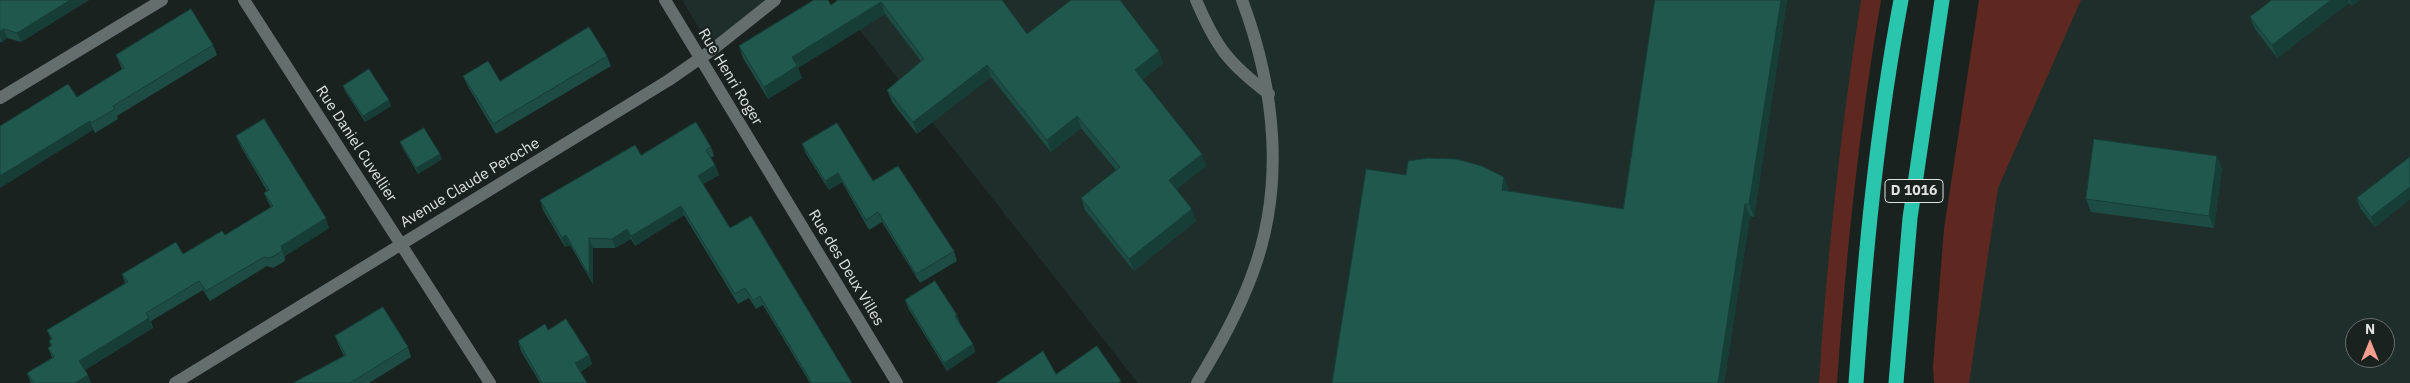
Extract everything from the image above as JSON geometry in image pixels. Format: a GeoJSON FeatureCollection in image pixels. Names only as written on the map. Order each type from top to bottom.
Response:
{"type":"FeatureCollection","features":[{"type":"Feature","properties":{"kind":"highway","name":"D 1016"},"geometry":{"type":"LineString","coordinates":[[1856,383],[1867,240],[1885,99],[1901,0]]}},
{"type":"Feature","properties":{"kind":"highway","name":"D 1016"},"geometry":{"type":"LineString","coordinates":[[1896,383],[1910,218],[1926,94],[1942,0]]}},
{"type":"Feature","properties":{"kind":"street"},"geometry":{"type":"LineString","coordinates":[[0,98],[162,0]]}},
{"type":"Feature","properties":{"kind":"street","name":"Rue Daniel Cuvellier"},"geometry":{"type":"LineString","coordinates":[[244,0],[490,383]]}},
{"type":"Feature","properties":{"kind":"street","name":"Rue Henri Roger"},"geometry":{"type":"LineString","coordinates":[[664,0],[768,171]]}},
{"type":"Feature","properties":{"kind":"street","name":"Avenue Claude Peroche"},"geometry":{"type":"LineString","coordinates":[[174,383],[700,59],[775,0]]}},
{"type":"Feature","properties":{"kind":"street"},"geometry":{"type":"LineString","coordinates":[[1196,0],[1208,29],[1227,59],[1269,94]]}},
{"type":"Feature","properties":{"kind":"street"},"geometry":{"type":"LineString","coordinates":[[1197,383],[1233,321],[1253,273],[1268,214],[1272,159],[1272,118],[1269,94],[1258,49],[1242,0]]}},
{"type":"Feature","properties":{"kind":"street","name":"Rue des Deux Villes"},"geometry":{"type":"LineString","coordinates":[[768,171],[897,383]]}},
{"type":"Feature","properties":{"kind":"shaded area"},"geometry":{"type":"Polygon","coordinates":[[[682,0],[775,0],[712,50],[682,0]]]}},
{"type":"Feature","properties":{"kind":"shaded area"},"geometry":{"type":"Polygon","coordinates":[[[836,0],[1872,0],[1827,383],[1138,383],[836,0]]]}},
{"type":"Feature","properties":{"kind":"shaded area"},"geometry":{"type":"Polygon","coordinates":[[[1861,0],[1881,0],[1866,95],[1854,191],[1837,383],[1819,383],[1835,191],[1861,0]]]}},
{"type":"Feature","properties":{"kind":"shaded area"},"geometry":{"type":"Polygon","coordinates":[[[1979,0],[2081,0],[1998,188],[1969,383],[1934,383],[1933,366],[1944,229],[1979,0]]]}},
{"type":"Feature","properties":{"kind":"shaded area"},"geometry":{"type":"Polygon","coordinates":[[[2013,0],[2410,0],[2410,383],[1954,383],[2013,0]]]}},
{"type":"Feature","properties":{"kind":"building"},"geometry":{"type":"Polygon","coordinates":[[[0,0],[70,0],[17,33],[4,29],[0,31],[0,0]]]}},
{"type":"Feature","properties":{"kind":"building"},"geometry":{"type":"Polygon","coordinates":[[[814,0],[828,0],[831,5],[838,0],[1002,0],[1027,34],[1071,0],[1120,0],[1159,51],[1135,70],[1202,154],[1169,180],[1192,209],[1129,259],[1081,198],[1120,167],[1077,116],[1047,140],[987,65],[913,122],[887,90],[924,59],[881,2],[792,57],[797,66],[764,87],[739,46],[814,0]]]}},
{"type":"Feature","properties":{"kind":"building"},"geometry":{"type":"Polygon","coordinates":[[[1655,0],[1781,0],[1749,204],[1745,204],[1718,383],[1332,383],[1366,169],[1406,175],[1408,161],[1428,158],[1456,159],[1482,166],[1504,177],[1502,190],[1623,209],[1655,0]]]}},
{"type":"Feature","properties":{"kind":"building"},"geometry":{"type":"Polygon","coordinates":[[[2272,0],[2331,0],[2272,45],[2250,17],[2272,0]]]}},
{"type":"Feature","properties":{"kind":"building"},"geometry":{"type":"Polygon","coordinates":[[[191,9],[213,45],[113,106],[115,109],[91,123],[90,121],[0,176],[0,126],[68,84],[77,97],[124,68],[116,55],[191,9]]]}},
{"type":"Feature","properties":{"kind":"building"},"geometry":{"type":"Polygon","coordinates":[[[589,27],[607,56],[493,124],[463,76],[488,61],[500,81],[589,27]]]}},
{"type":"Feature","properties":{"kind":"building"},"geometry":{"type":"Polygon","coordinates":[[[369,69],[389,100],[363,116],[343,86],[369,69]]]}},
{"type":"Feature","properties":{"kind":"building"},"geometry":{"type":"Polygon","coordinates":[[[264,119],[326,218],[281,246],[282,251],[270,258],[264,257],[206,291],[199,281],[146,313],[149,318],[79,361],[88,375],[75,383],[34,383],[27,373],[54,357],[48,348],[52,345],[49,341],[52,339],[47,330],[128,282],[122,274],[176,242],[183,254],[222,231],[225,235],[273,206],[264,193],[269,190],[236,136],[264,119]]]}},
{"type":"Feature","properties":{"kind":"building"},"geometry":{"type":"Polygon","coordinates":[[[696,122],[711,147],[706,150],[715,165],[698,176],[730,228],[751,216],[852,383],[812,383],[760,296],[753,300],[745,288],[735,294],[681,206],[631,236],[627,229],[612,239],[589,238],[589,275],[566,235],[562,238],[540,200],[635,145],[641,155],[696,122]]]}},
{"type":"Feature","properties":{"kind":"building"},"geometry":{"type":"Polygon","coordinates":[[[837,123],[873,181],[898,166],[954,251],[916,274],[878,212],[866,220],[838,173],[825,181],[802,144],[837,123]]]}},
{"type":"Feature","properties":{"kind":"building"},"geometry":{"type":"Polygon","coordinates":[[[424,128],[440,154],[416,168],[400,142],[424,128]]]}},
{"type":"Feature","properties":{"kind":"building"},"geometry":{"type":"Polygon","coordinates":[[[2094,139],[2217,156],[2209,216],[2086,199],[2094,139]]]}},
{"type":"Feature","properties":{"kind":"building"},"geometry":{"type":"Polygon","coordinates":[[[2410,157],[2410,187],[2371,217],[2357,198],[2410,157]]]}},
{"type":"Feature","properties":{"kind":"building"},"geometry":{"type":"Polygon","coordinates":[[[935,281],[973,344],[944,363],[905,300],[935,281]]]}},
{"type":"Feature","properties":{"kind":"building"},"geometry":{"type":"Polygon","coordinates":[[[383,307],[408,347],[350,383],[293,383],[346,355],[335,336],[383,307]]]}},
{"type":"Feature","properties":{"kind":"building"},"geometry":{"type":"Polygon","coordinates":[[[566,319],[589,355],[575,363],[587,383],[542,383],[518,341],[545,324],[548,330],[566,319]]]}},
{"type":"Feature","properties":{"kind":"building"},"geometry":{"type":"Polygon","coordinates":[[[1097,346],[1121,381],[1118,383],[996,383],[1043,351],[1056,374],[1097,346]]]}}]}
